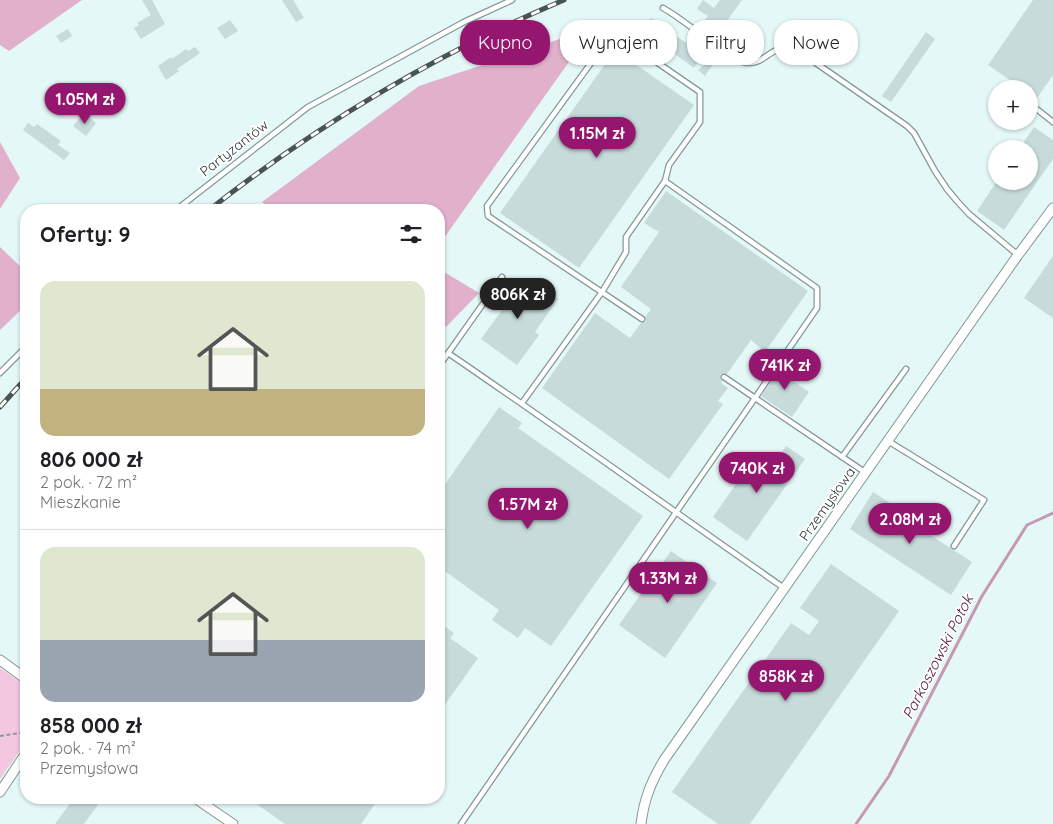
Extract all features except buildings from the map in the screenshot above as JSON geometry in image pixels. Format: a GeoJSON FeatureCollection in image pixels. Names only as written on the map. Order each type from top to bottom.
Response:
{"type":"FeatureCollection","features":[{"type":"Feature","properties":{"kind":"street","name":"Przemysłowa"},"geometry":{"type":"LineString","coordinates":[[642,824],[645,799],[664,760],[1018,255],[1053,208]]}},
{"type":"Feature","properties":{"kind":"street"},"geometry":{"type":"LineString","coordinates":[[0,660],[20,675]]}},
{"type":"Feature","properties":{"kind":"street"},"geometry":{"type":"LineString","coordinates":[[0,792],[20,762]]}},
{"type":"Feature","properties":{"kind":"street"},"geometry":{"type":"LineString","coordinates":[[204,804],[232,824]]}},
{"type":"Feature","properties":{"kind":"lane","name":"Partyzantów"},"geometry":{"type":"LineString","coordinates":[[184,204],[308,107],[464,22],[512,0]]}},
{"type":"Feature","properties":{"kind":"lane"},"geometry":{"type":"LineString","coordinates":[[663,8],[723,50],[748,64],[780,48],[797,50],[894,116],[914,133],[935,172],[957,202],[1018,255]]}},
{"type":"Feature","properties":{"kind":"lane"},"geometry":{"type":"LineString","coordinates":[[522,403],[602,292],[626,252],[626,236],[665,181],[669,165],[700,122],[700,92],[623,39],[607,40],[488,206],[488,216],[602,292],[642,320]]}},
{"type":"Feature","properties":{"kind":"lane"},"geometry":{"type":"LineString","coordinates":[[1038,110],[1053,122]]}},
{"type":"Feature","properties":{"kind":"lane"},"geometry":{"type":"LineString","coordinates":[[461,824],[817,308],[817,288],[665,181]]}},
{"type":"Feature","properties":{"kind":"lane"},"geometry":{"type":"LineString","coordinates":[[445,357],[502,277]]}},
{"type":"Feature","properties":{"kind":"lane"},"geometry":{"type":"LineString","coordinates":[[0,373],[20,352]]}},
{"type":"Feature","properties":{"kind":"lane"},"geometry":{"type":"LineString","coordinates":[[448,353],[785,588]]}},
{"type":"Feature","properties":{"kind":"lane"},"geometry":{"type":"LineString","coordinates":[[842,457],[906,369]]}},
{"type":"Feature","properties":{"kind":"lane"},"geometry":{"type":"LineString","coordinates":[[724,377],[866,473]]}},
{"type":"Feature","properties":{"kind":"lane"},"geometry":{"type":"LineString","coordinates":[[888,441],[984,500],[954,546]]}},
{"type":"Feature","properties":{"kind":"path"},"geometry":{"type":"LineString","coordinates":[[0,736],[20,733]]}},
{"type":"Feature","properties":{"kind":"shaded area"},"geometry":{"type":"Polygon","coordinates":[[[0,0],[82,0],[9,51],[0,45],[0,0]]]}},
{"type":"Feature","properties":{"kind":"shaded area"},"geometry":{"type":"Polygon","coordinates":[[[560,39],[560,65],[567,65],[445,237],[445,204],[265,204],[262,202],[419,86],[482,65],[550,65],[550,42],[560,39]]]}},
{"type":"Feature","properties":{"kind":"shaded area"},"geometry":{"type":"Polygon","coordinates":[[[0,142],[20,178],[0,209],[0,142]]]}},
{"type":"Feature","properties":{"kind":"shaded area"},"geometry":{"type":"Polygon","coordinates":[[[0,247],[20,266],[20,311],[0,330],[0,247]]]}},
{"type":"Feature","properties":{"kind":"shaded area"},"geometry":{"type":"Polygon","coordinates":[[[445,273],[479,293],[445,326],[445,273]]]}},
{"type":"Feature","properties":{"kind":"shaded area"},"geometry":{"type":"Polygon","coordinates":[[[0,668],[20,682],[20,751],[0,779],[0,668]]]}},
{"type":"Feature","properties":{"kind":"waterway","name":"Parkoszowski Potok"},"geometry":{"type":"LineString","coordinates":[[856,824],[889,776],[982,596],[1027,525],[1053,513]]}},
{"type":"Feature","properties":{"kind":"railway"},"geometry":{"type":"LineString","coordinates":[[217,204],[292,149],[379,93],[470,44],[564,0]]}},
{"type":"Feature","properties":{"kind":"railway"},"geometry":{"type":"LineString","coordinates":[[0,407],[20,385]]}}]}
